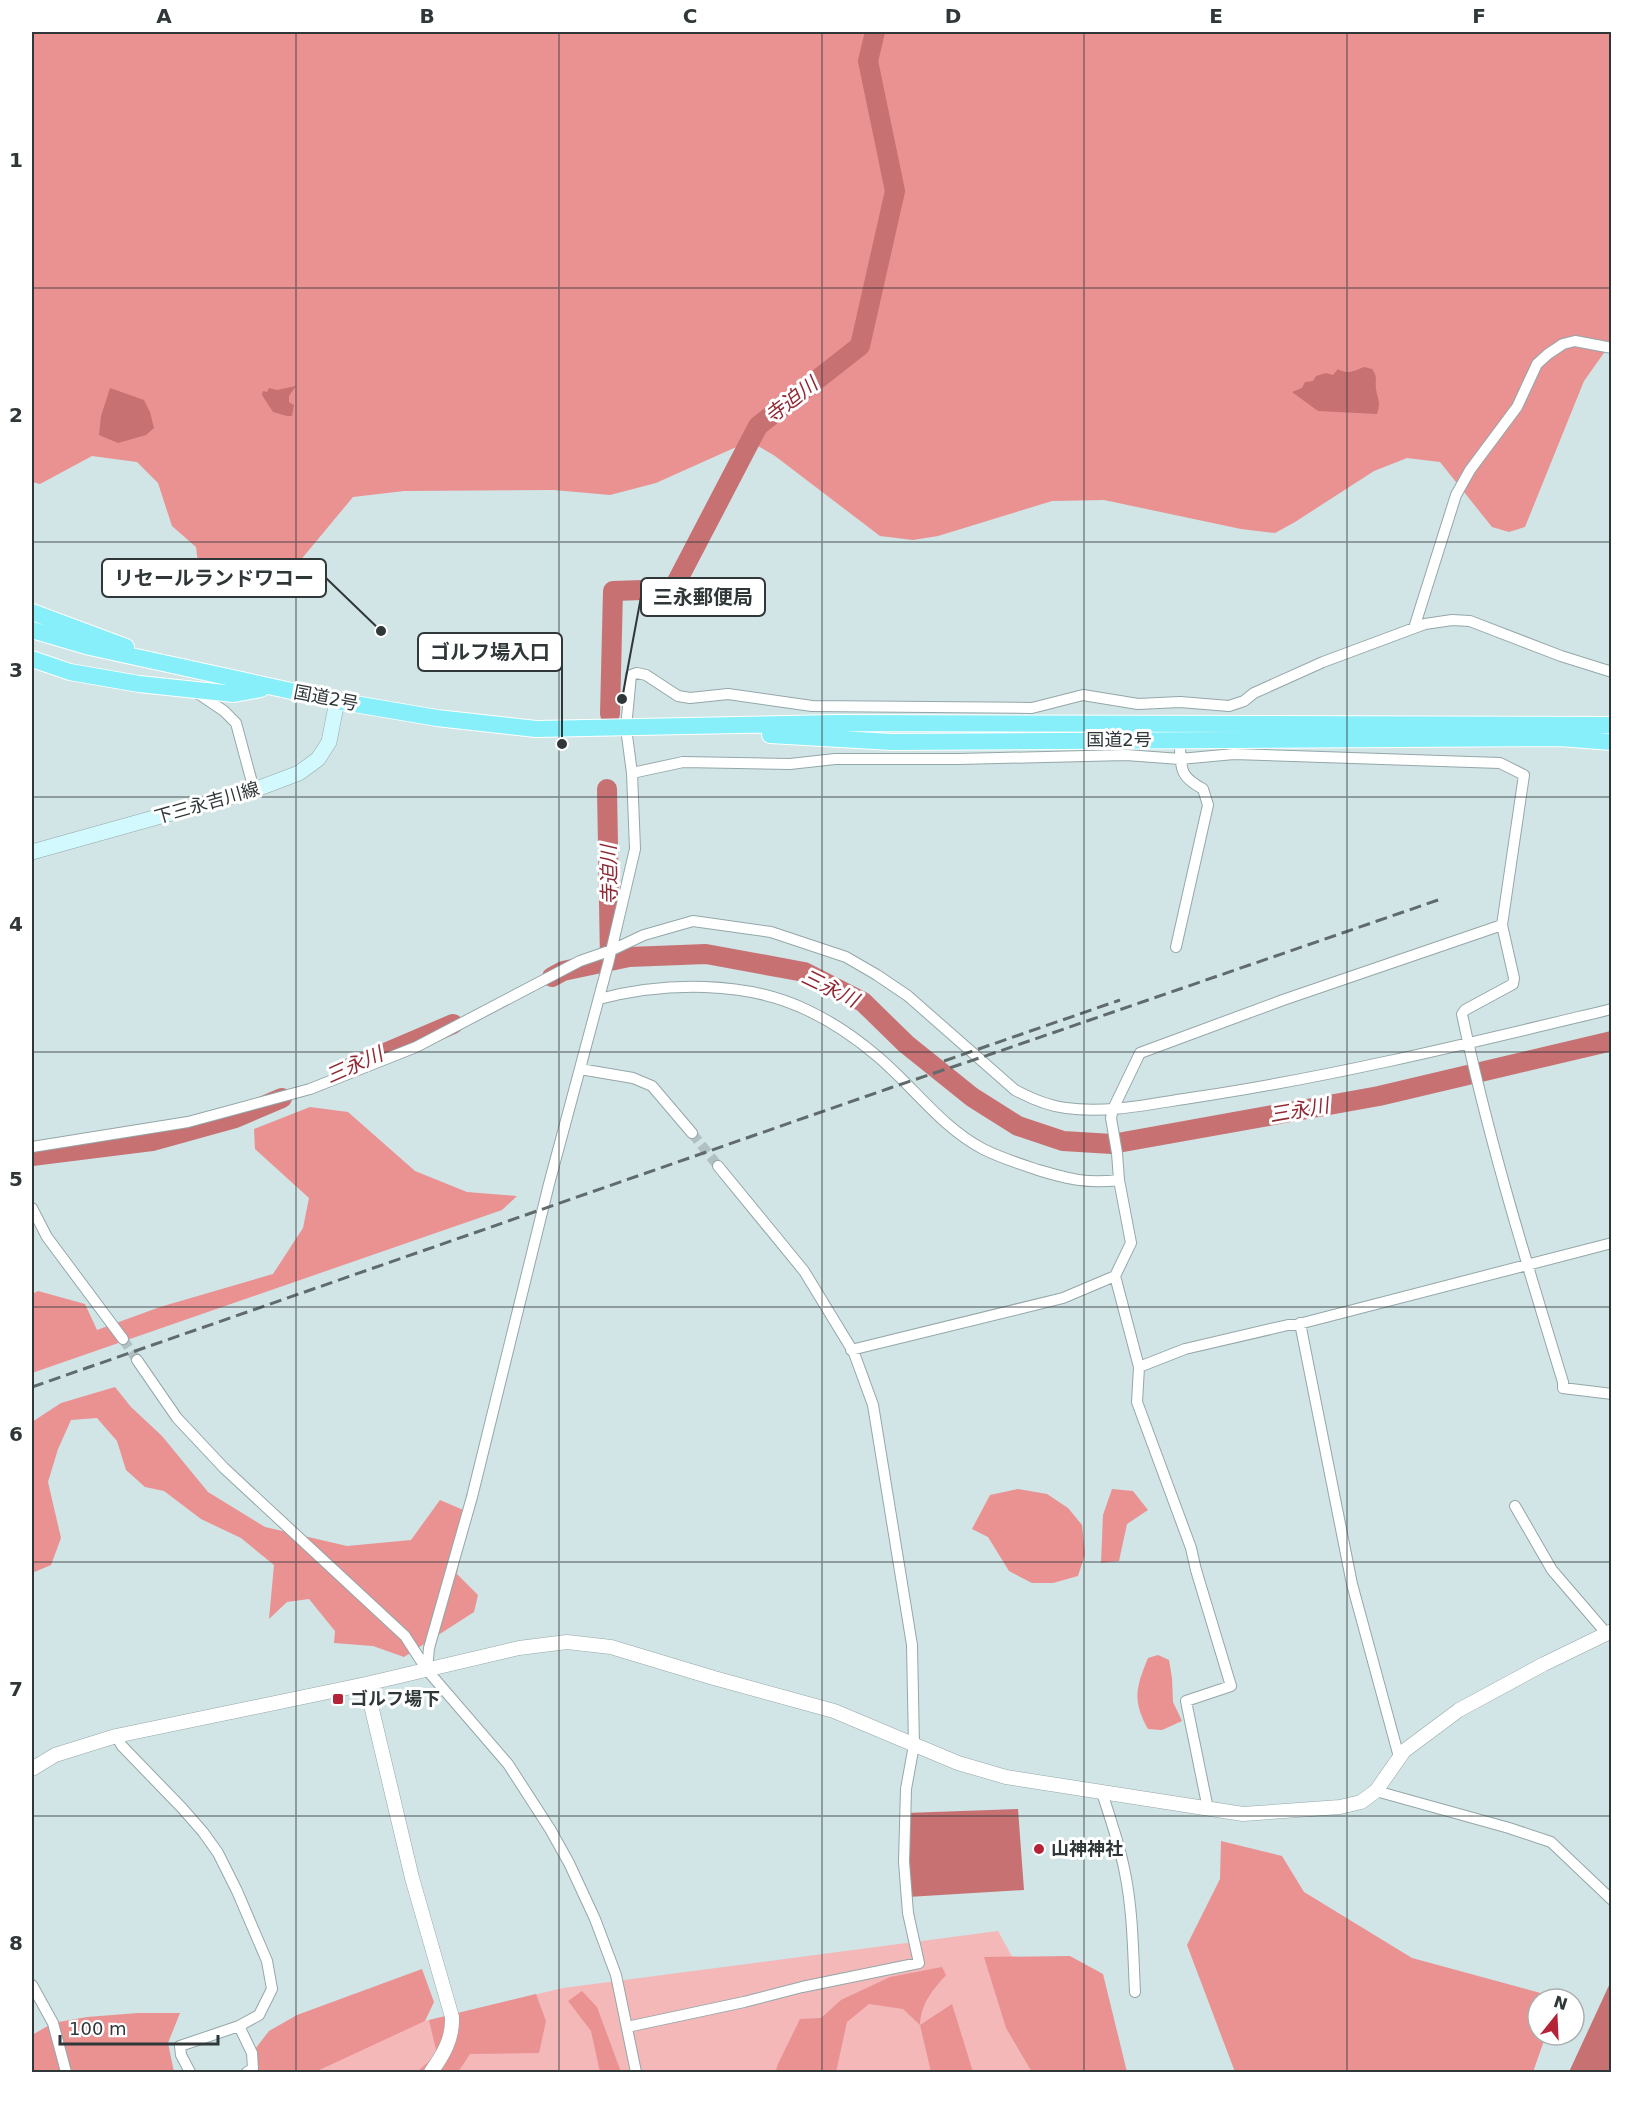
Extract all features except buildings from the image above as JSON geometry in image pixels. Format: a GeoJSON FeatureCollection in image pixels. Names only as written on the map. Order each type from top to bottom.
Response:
{"type":"FeatureCollection","features":[{"type":"Feature","properties":{"kind":"highway"},"geometry":{"type":"LineString","coordinates":[[32,612],[121,644],[171,666]]}},
{"type":"Feature","properties":{"kind":"highway","name":"国道2号"},"geometry":{"type":"LineString","coordinates":[[32,630],[90,647],[171,666],[337,701],[437,718],[536,729],[836,723],[1611,724]]}},
{"type":"Feature","properties":{"kind":"highway"},"geometry":{"type":"LineString","coordinates":[[32,659],[70,672],[139,684],[234,694],[271,687]]}},
{"type":"Feature","properties":{"kind":"highway","name":"国道2号"},"geometry":{"type":"LineString","coordinates":[[626,728],[892,742],[1559,738],[1611,742]]}},
{"type":"Feature","properties":{"kind":"main road","name":"下三永吉川線"},"geometry":{"type":"LineString","coordinates":[[32,852],[254,790],[299,772],[318,759],[329,742],[337,701]]}},
{"type":"Feature","properties":{"kind":"street"},"geometry":{"type":"LineString","coordinates":[[1414,628],[1456,495],[1470,470],[1517,407],[1537,364],[1563,344],[1575,341],[1611,348]]}},
{"type":"Feature","properties":{"kind":"street"},"geometry":{"type":"LineString","coordinates":[[427,1670],[429,1648],[472,1497],[549,1184],[612,950],[634,849],[632,773],[626,728],[628,685],[631,675],[637,673],[646,675],[678,696],[690,698],[728,694],[812,706],[1032,708],[1083,695],[1180,708],[1229,706],[1244,701],[1254,693],[1323,662],[1414,628],[1452,620],[1470,621],[1562,657],[1611,672]]}},
{"type":"Feature","properties":{"kind":"street"},"geometry":{"type":"LineString","coordinates":[[190,689],[211,700],[236,723],[254,790]]}},
{"type":"Feature","properties":{"kind":"street"},"geometry":{"type":"LineString","coordinates":[[1176,947],[1208,805],[1203,789],[1189,781],[1181,771],[1180,747]]}},
{"type":"Feature","properties":{"kind":"street"},"geometry":{"type":"LineString","coordinates":[[632,773],[683,762],[790,764],[835,759],[1125,755],[1180,759],[1234,754],[1500,763],[1524,775],[1502,925],[1514,978],[1513,984],[1465,1010],[1462,1014],[1483,1106],[1563,1388],[1611,1394]]}},
{"type":"Feature","properties":{"kind":"street"},"geometry":{"type":"LineString","coordinates":[[32,1147],[188,1122],[310,1089],[416,1047],[580,961],[612,950],[644,935],[693,921],[771,932],[846,957],[908,996],[1015,1090],[1030,1098],[1066,1108],[1112,1114],[1469,1046],[1611,1009]]}},
{"type":"Feature","properties":{"kind":"street"},"geometry":{"type":"LineString","coordinates":[[851,1350],[1063,1298],[1115,1276],[1131,1243],[1118,1176],[1112,1114],[1140,1053],[1283,1000],[1502,925]]}},
{"type":"Feature","properties":{"kind":"street"},"geometry":{"type":"LineString","coordinates":[[599,999],[622,993],[679,987],[719,988],[756,993],[793,1004],[828,1022],[877,1056],[942,1120],[982,1148],[1018,1164],[1073,1181],[1105,1182],[1118,1176]]}},
{"type":"Feature","properties":{"kind":"street"},"geometry":{"type":"LineString","coordinates":[[580,1070],[643,1080],[652,1086],[692,1133]]}},
{"type":"Feature","properties":{"kind":"street"},"geometry":{"type":"LineString","coordinates":[[627,2026],[919,1963],[908,1913],[904,1862],[906,1789],[914,1745],[912,1645],[873,1405],[851,1350],[804,1271],[718,1166]]}},
{"type":"Feature","properties":{"kind":"street"},"geometry":{"type":"LineString","coordinates":[[32,1208],[46,1237],[123,1338]]}},
{"type":"Feature","properties":{"kind":"street"},"geometry":{"type":"LineString","coordinates":[[1140,1367],[1185,1349],[1300,1323],[1611,1243]]}},
{"type":"Feature","properties":{"kind":"street"},"geometry":{"type":"LineString","coordinates":[[1115,1276],[1140,1367],[1137,1402],[1191,1548],[1231,1686],[1186,1701],[1208,1809]]}},
{"type":"Feature","properties":{"kind":"street"},"geometry":{"type":"LineString","coordinates":[[1300,1323],[1352,1584],[1399,1757]]}},
{"type":"Feature","properties":{"kind":"street"},"geometry":{"type":"LineString","coordinates":[[137,1360],[177,1418],[224,1468],[405,1636],[427,1670],[508,1764],[550,1829],[595,1919],[616,1975],[636,2073]]}},
{"type":"Feature","properties":{"kind":"street"},"geometry":{"type":"LineString","coordinates":[[32,1769],[55,1755],[116,1736],[366,1684],[519,1648],[567,1642],[611,1647],[834,1712],[958,1763],[1006,1777],[1244,1814],[1340,1807],[1361,1802],[1376,1791],[1399,1757],[1459,1710],[1609,1632],[1552,1570],[1515,1506]]}},
{"type":"Feature","properties":{"kind":"street"},"geometry":{"type":"LineString","coordinates":[[366,1684],[412,1878],[452,2018],[453,2028],[446,2051],[430,2073]]}},
{"type":"Feature","properties":{"kind":"street"},"geometry":{"type":"LineString","coordinates":[[116,1736],[122,1746],[203,1832],[218,1853],[267,1961],[272,1989],[259,2015],[239,2026],[180,2046],[190,2073]]}},
{"type":"Feature","properties":{"kind":"street"},"geometry":{"type":"LineString","coordinates":[[1376,1791],[1551,1842],[1611,1900]]}},
{"type":"Feature","properties":{"kind":"street"},"geometry":{"type":"LineString","coordinates":[[1102,1793],[1126,1875],[1135,1992]]}},
{"type":"Feature","properties":{"kind":"street"},"geometry":{"type":"LineString","coordinates":[[32,1985],[53,2023],[66,2073]]}},
{"type":"Feature","properties":{"kind":"street"},"geometry":{"type":"LineString","coordinates":[[239,2026],[252,2053],[253,2069],[247,2073]]}},
{"type":"Feature","properties":{"kind":"shaded area"},"geometry":{"type":"Polygon","coordinates":[[[32,32],[1611,32],[1611,343],[1584,381],[1525,527],[1509,532],[1492,527],[1440,462],[1407,458],[1374,471],[1275,533],[1241,529],[1104,500],[1052,501],[938,536],[913,540],[880,536],[775,456],[758,446],[734,448],[656,483],[610,495],[554,490],[404,491],[353,497],[294,568],[258,598],[222,578],[200,579],[196,547],[172,526],[158,483],[137,462],[92,456],[40,484],[32,482],[32,32]]]}},
{"type":"Feature","properties":{"kind":"shaded area"},"geometry":{"type":"Polygon","coordinates":[[[1364,367],[1372,369],[1376,376],[1379,404],[1377,414],[1318,411],[1292,392],[1302,388],[1305,382],[1313,381],[1316,376],[1326,373],[1333,375],[1338,369],[1348,372],[1364,367]]]}},
{"type":"Feature","properties":{"kind":"shaded area"},"geometry":{"type":"Polygon","coordinates":[[[296,386],[289,396],[289,402],[294,405],[292,416],[273,412],[262,395],[263,391],[267,392],[269,388],[277,390],[296,386]]]}},
{"type":"Feature","properties":{"kind":"shaded area"},"geometry":{"type":"Polygon","coordinates":[[[110,388],[144,400],[154,428],[146,435],[118,443],[99,435],[101,416],[110,388]]]}},
{"type":"Feature","properties":{"kind":"shaded area"},"geometry":{"type":"Polygon","coordinates":[[[310,1107],[348,1112],[415,1171],[467,1192],[517,1196],[502,1210],[32,1373],[32,1294],[38,1291],[85,1304],[97,1330],[160,1307],[273,1274],[303,1228],[309,1198],[255,1149],[254,1129],[310,1107]]]}},
{"type":"Feature","properties":{"kind":"shaded area"},"geometry":{"type":"Polygon","coordinates":[[[115,1387],[131,1407],[162,1436],[208,1492],[265,1527],[347,1546],[411,1540],[440,1500],[468,1512],[457,1574],[478,1595],[474,1612],[404,1657],[373,1646],[334,1643],[335,1631],[309,1599],[287,1602],[269,1619],[274,1565],[241,1538],[201,1519],[164,1491],[145,1487],[126,1470],[117,1441],[97,1418],[71,1420],[58,1449],[48,1482],[61,1538],[51,1565],[32,1573],[32,1422],[61,1403],[115,1387]]]}},
{"type":"Feature","properties":{"kind":"shaded area"},"geometry":{"type":"Polygon","coordinates":[[[1018,1489],[1047,1494],[1068,1508],[1082,1525],[1085,1554],[1078,1576],[1053,1583],[1032,1583],[1009,1571],[988,1537],[972,1529],[990,1495],[1018,1489]]]}},
{"type":"Feature","properties":{"kind":"shaded area"},"geometry":{"type":"Polygon","coordinates":[[[1112,1489],[1133,1491],[1148,1510],[1127,1524],[1119,1561],[1101,1563],[1103,1515],[1112,1489]]]}},
{"type":"Feature","properties":{"kind":"shaded area"},"geometry":{"type":"Polygon","coordinates":[[[1158,1655],[1169,1660],[1173,1702],[1182,1721],[1162,1730],[1148,1729],[1138,1702],[1141,1677],[1148,1658],[1158,1655]]]}},
{"type":"Feature","properties":{"kind":"shaded area"},"geometry":{"type":"Polygon","coordinates":[[[1018,1809],[1024,1890],[908,1897],[906,1813],[1018,1809]]]}},
{"type":"Feature","properties":{"kind":"shaded area"},"geometry":{"type":"Polygon","coordinates":[[[1221,1841],[1282,1856],[1304,1892],[1412,1958],[1526,1989],[1526,2047],[1542,2047],[1533,2072],[1235,2072],[1187,1945],[1220,1879],[1221,1841]]]}},
{"type":"Feature","properties":{"kind":"shaded area"},"geometry":{"type":"Polygon","coordinates":[[[998,1931],[1075,2072],[304,2072],[358,2037],[563,1988],[998,1931]]]}},
{"type":"Feature","properties":{"kind":"shaded area"},"geometry":{"type":"Polygon","coordinates":[[[1070,1956],[1103,1974],[1127,2072],[1032,2072],[1006,2028],[984,1957],[1070,1956]]]}},
{"type":"Feature","properties":{"kind":"shaded area"},"geometry":{"type":"Polygon","coordinates":[[[942,1967],[946,1975],[925,2004],[920,2025],[903,2009],[869,2004],[847,2022],[836,2072],[776,2072],[800,2019],[821,2018],[841,2000],[890,1977],[942,1967]]]}},
{"type":"Feature","properties":{"kind":"shaded area"},"geometry":{"type":"Polygon","coordinates":[[[422,1969],[434,2002],[425,2021],[315,2072],[251,2072],[252,2053],[269,2031],[297,2015],[422,1969]]]}},
{"type":"Feature","properties":{"kind":"shaded area"},"geometry":{"type":"Polygon","coordinates":[[[1611,1981],[1611,2072],[1569,2072],[1581,2047],[1586,2047],[1586,2035],[1611,1981]]]}},
{"type":"Feature","properties":{"kind":"shaded area"},"geometry":{"type":"Polygon","coordinates":[[[582,1991],[597,2007],[621,2072],[600,2072],[591,2031],[568,2001],[582,1991]]]}},
{"type":"Feature","properties":{"kind":"shaded area"},"geometry":{"type":"Polygon","coordinates":[[[536,1994],[546,2021],[539,2053],[470,2054],[458,2072],[417,2072],[437,2054],[429,2020],[536,1994]]]}},
{"type":"Feature","properties":{"kind":"shaded area"},"geometry":{"type":"Polygon","coordinates":[[[952,2004],[973,2072],[931,2072],[920,2025],[952,2004]]]}},
{"type":"Feature","properties":{"kind":"shaded area"},"geometry":{"type":"Polygon","coordinates":[[[138,2013],[180,2013],[168,2043],[174,2072],[32,2072],[32,2035],[53,2023],[87,2017],[138,2013]]]}},
{"type":"Feature","properties":{"kind":"waterway","name":"寺迫川"},"geometry":{"type":"LineString","coordinates":[[610,714],[613,591],[673,589],[758,426],[860,346],[895,191],[868,61],[875,32]]}},
{"type":"Feature","properties":{"kind":"waterway","name":"寺迫川"},"geometry":{"type":"LineString","coordinates":[[607,789],[610,959]]}},
{"type":"Feature","properties":{"kind":"waterway","name":"三永川"},"geometry":{"type":"LineString","coordinates":[[552,977],[563,971],[629,957],[706,954],[804,972],[863,1002],[906,1044],[972,1097],[1018,1126],[1063,1141],[1112,1144],[1379,1096],[1612,1041]]}},
{"type":"Feature","properties":{"kind":"waterway","name":"三永川"},"geometry":{"type":"LineString","coordinates":[[350,1068],[453,1024]]}},
{"type":"Feature","properties":{"kind":"waterway","name":"三永川"},"geometry":{"type":"LineString","coordinates":[[32,1156],[152,1141],[235,1118],[282,1098]]}},
{"type":"Feature","properties":{"kind":"tunnel"},"geometry":{"type":"LineString","coordinates":[[692,1133],[718,1166]]}},
{"type":"Feature","properties":{"kind":"tunnel"},"geometry":{"type":"LineString","coordinates":[[123,1339],[137,1360]]}},
{"type":"Feature","properties":{"kind":"railway"},"geometry":{"type":"LineString","coordinates":[[32,1387],[1441,899]]}},
{"type":"Feature","properties":{"kind":"railway"},"geometry":{"type":"LineString","coordinates":[[944,1061],[1120,1000]]}},
{"type":"Feature","properties":{"kind":"place","name":"リセールランドワコー"},"geometry":{"type":"Point","coordinates":[381,631]}},
{"type":"Feature","properties":{"kind":"place","name":"三永郵便局"},"geometry":{"type":"Point","coordinates":[622,699]}},
{"type":"Feature","properties":{"kind":"place","name":"ゴルフ場入口"},"geometry":{"type":"Point","coordinates":[562,744]}},
{"type":"Feature","properties":{"kind":"place","name":"ゴルフ場下"},"geometry":{"type":"Point","coordinates":[338,1699]}},
{"type":"Feature","properties":{"kind":"place","name":"山神神社"},"geometry":{"type":"Point","coordinates":[1039,1849]}}]}
